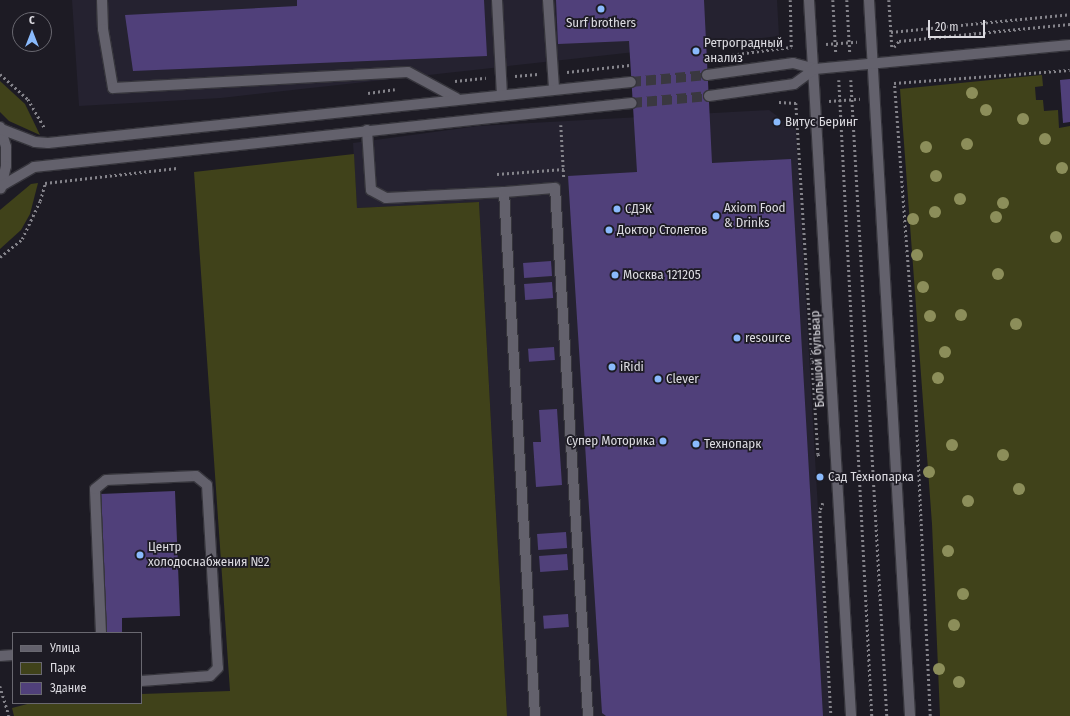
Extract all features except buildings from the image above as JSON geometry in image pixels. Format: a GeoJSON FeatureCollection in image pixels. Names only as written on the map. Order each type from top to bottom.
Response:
{"type":"FeatureCollection","features":[{"type":"Feature","properties":{"kind":"street"},"geometry":{"type":"LineString","coordinates":[[102,0],[103,29],[113,88],[408,72],[431,83],[456,98]]}},
{"type":"Feature","properties":{"kind":"street"},"geometry":{"type":"LineString","coordinates":[[497,0],[502,95]]}},
{"type":"Feature","properties":{"kind":"street"},"geometry":{"type":"LineString","coordinates":[[548,0],[554,89]]}},
{"type":"Feature","properties":{"kind":"street","name":"Большой бульвар"},"geometry":{"type":"LineString","coordinates":[[809,0],[851,716]]}},
{"type":"Feature","properties":{"kind":"street"},"geometry":{"type":"LineString","coordinates":[[869,0],[910,716]]}},
{"type":"Feature","properties":{"kind":"street"},"geometry":{"type":"LineString","coordinates":[[708,75],[793,63],[814,69],[838,68],[1070,45]]}},
{"type":"Feature","properties":{"kind":"street"},"geometry":{"type":"LineString","coordinates":[[708,96],[794,84],[814,69]]}},
{"type":"Feature","properties":{"kind":"street"},"geometry":{"type":"LineString","coordinates":[[0,128],[35,142],[48,143],[456,98],[502,95],[631,82]]}},
{"type":"Feature","properties":{"kind":"street"},"geometry":{"type":"LineString","coordinates":[[1,188],[34,167],[366,130],[632,103]]}},
{"type":"Feature","properties":{"kind":"street"},"geometry":{"type":"LineString","coordinates":[[0,128],[6,147],[6,166],[1,188]]}},
{"type":"Feature","properties":{"kind":"street"},"geometry":{"type":"LineString","coordinates":[[366,130],[371,190],[386,198],[555,188],[588,716]]}},
{"type":"Feature","properties":{"kind":"street"},"geometry":{"type":"LineString","coordinates":[[504,192],[535,716]]}},
{"type":"Feature","properties":{"kind":"street"},"geometry":{"type":"LineString","coordinates":[[101,632],[95,489],[106,480],[196,476],[207,485],[218,668],[210,676],[142,681]]}},
{"type":"Feature","properties":{"kind":"street"},"geometry":{"type":"LineString","coordinates":[[0,656],[12,655]]}},
{"type":"Feature","properties":{"kind":"path"},"geometry":{"type":"LineString","coordinates":[[707,58],[791,47],[790,0]]}},
{"type":"Feature","properties":{"kind":"path"},"geometry":{"type":"LineString","coordinates":[[833,0],[840,100],[872,716]]}},
{"type":"Feature","properties":{"kind":"path"},"geometry":{"type":"LineString","coordinates":[[846,0],[887,716]]}},
{"type":"Feature","properties":{"kind":"path"},"geometry":{"type":"LineString","coordinates":[[889,0],[892,48]]}},
{"type":"Feature","properties":{"kind":"path"},"geometry":{"type":"LineString","coordinates":[[891,32],[1070,14]]}},
{"type":"Feature","properties":{"kind":"path"},"geometry":{"type":"LineString","coordinates":[[850,52],[892,48],[899,41],[1070,24]]}},
{"type":"Feature","properties":{"kind":"path"},"geometry":{"type":"LineString","coordinates":[[893,63],[911,307],[930,716]]}},
{"type":"Feature","properties":{"kind":"path"},"geometry":{"type":"LineString","coordinates":[[431,83],[630,65]]}},
{"type":"Feature","properties":{"kind":"path"},"geometry":{"type":"LineString","coordinates":[[894,83],[1070,70]]}},
{"type":"Feature","properties":{"kind":"path"},"geometry":{"type":"LineString","coordinates":[[0,74],[28,99],[48,134]]}},
{"type":"Feature","properties":{"kind":"path"},"geometry":{"type":"LineString","coordinates":[[363,94],[401,88]]}},
{"type":"Feature","properties":{"kind":"path"},"geometry":{"type":"LineString","coordinates":[[777,102],[816,102],[895,96]]}},
{"type":"Feature","properties":{"kind":"path"},"geometry":{"type":"LineString","coordinates":[[796,103],[818,454],[822,461]]}},
{"type":"Feature","properties":{"kind":"path"},"geometry":{"type":"LineString","coordinates":[[553,126],[568,124]]}},
{"type":"Feature","properties":{"kind":"path"},"geometry":{"type":"LineString","coordinates":[[561,125],[564,181]]}},
{"type":"Feature","properties":{"kind":"path"},"geometry":{"type":"LineString","coordinates":[[0,257],[22,239],[40,201],[45,183],[179,168]]}},
{"type":"Feature","properties":{"kind":"path"},"geometry":{"type":"LineString","coordinates":[[497,174],[564,169]]}},
{"type":"Feature","properties":{"kind":"path"},"geometry":{"type":"LineString","coordinates":[[824,500],[820,511],[831,716]]}},
{"type":"Feature","properties":{"kind":"path"},"geometry":{"type":"LineString","coordinates":[[0,686],[9,716]]}},
{"type":"Feature","properties":{"kind":"shaded area"},"geometry":{"type":"Polygon","coordinates":[[[72,0],[777,0],[779,36],[221,98],[79,106],[72,0]]]}},
{"type":"Feature","properties":{"kind":"shaded area","name":"Технопарк"},"geometry":{"type":"Polygon","coordinates":[[[769,110],[796,130],[830,716],[507,716],[479,202],[357,208],[353,143],[478,126],[769,110]]]}},
{"type":"Feature","properties":{"kind":"green space"},"geometry":{"type":"Polygon","coordinates":[[[1042,75],[1043,86],[1035,87],[1036,100],[1043,100],[1044,111],[1058,110],[1059,128],[1070,126],[1070,716],[940,716],[932,524],[900,89],[1042,75]]]}},
{"type":"Feature","properties":{"kind":"green space"},"geometry":{"type":"Polygon","coordinates":[[[0,81],[25,104],[40,135],[9,121],[0,112],[0,81]]]}},
{"type":"Feature","properties":{"kind":"green space"},"geometry":{"type":"Polygon","coordinates":[[[354,154],[357,208],[479,202],[507,716],[14,716],[12,708],[27,704],[142,704],[142,694],[230,691],[194,172],[354,154]]]}},
{"type":"Feature","properties":{"kind":"green space"},"geometry":{"type":"Polygon","coordinates":[[[38,183],[30,214],[21,230],[0,249],[0,210],[31,184],[38,183]]]}},
{"type":"Feature","properties":{"kind":"tunnel"},"geometry":{"type":"LineString","coordinates":[[631,82],[707,75]]}},
{"type":"Feature","properties":{"kind":"tunnel"},"geometry":{"type":"LineString","coordinates":[[632,103],[709,96]]}},
{"type":"Feature","properties":{"kind":"place","name":"Surf brothers"},"geometry":{"type":"Point","coordinates":[601,9]}},
{"type":"Feature","properties":{"kind":"place","name":"Ретроградный анализ"},"geometry":{"type":"Point","coordinates":[696,51]}},
{"type":"Feature","properties":{"kind":"place","name":"Витус Беринг"},"geometry":{"type":"Point","coordinates":[777,122]}},
{"type":"Feature","properties":{"kind":"place","name":"СДЭК"},"geometry":{"type":"Point","coordinates":[617,209]}},
{"type":"Feature","properties":{"kind":"place","name":"Axiom Food & Drinks"},"geometry":{"type":"Point","coordinates":[716,216]}},
{"type":"Feature","properties":{"kind":"place","name":"Доктор Столетов"},"geometry":{"type":"Point","coordinates":[609,230]}},
{"type":"Feature","properties":{"kind":"place","name":"Москва 121205"},"geometry":{"type":"Point","coordinates":[615,275]}},
{"type":"Feature","properties":{"kind":"place","name":"resource"},"geometry":{"type":"Point","coordinates":[737,338]}},
{"type":"Feature","properties":{"kind":"place","name":"iRidi"},"geometry":{"type":"Point","coordinates":[612,367]}},
{"type":"Feature","properties":{"kind":"place","name":"Clever"},"geometry":{"type":"Point","coordinates":[658,379]}},
{"type":"Feature","properties":{"kind":"place","name":"Супер Моторика"},"geometry":{"type":"Point","coordinates":[663,441]}},
{"type":"Feature","properties":{"kind":"place","name":"Технопарк"},"geometry":{"type":"Point","coordinates":[696,444]}},
{"type":"Feature","properties":{"kind":"place","name":"Сад Технопарка"},"geometry":{"type":"Point","coordinates":[820,477]}},
{"type":"Feature","properties":{"kind":"place","name":"Центр холодоснабжения №2"},"geometry":{"type":"Point","coordinates":[140,555]}}]}
